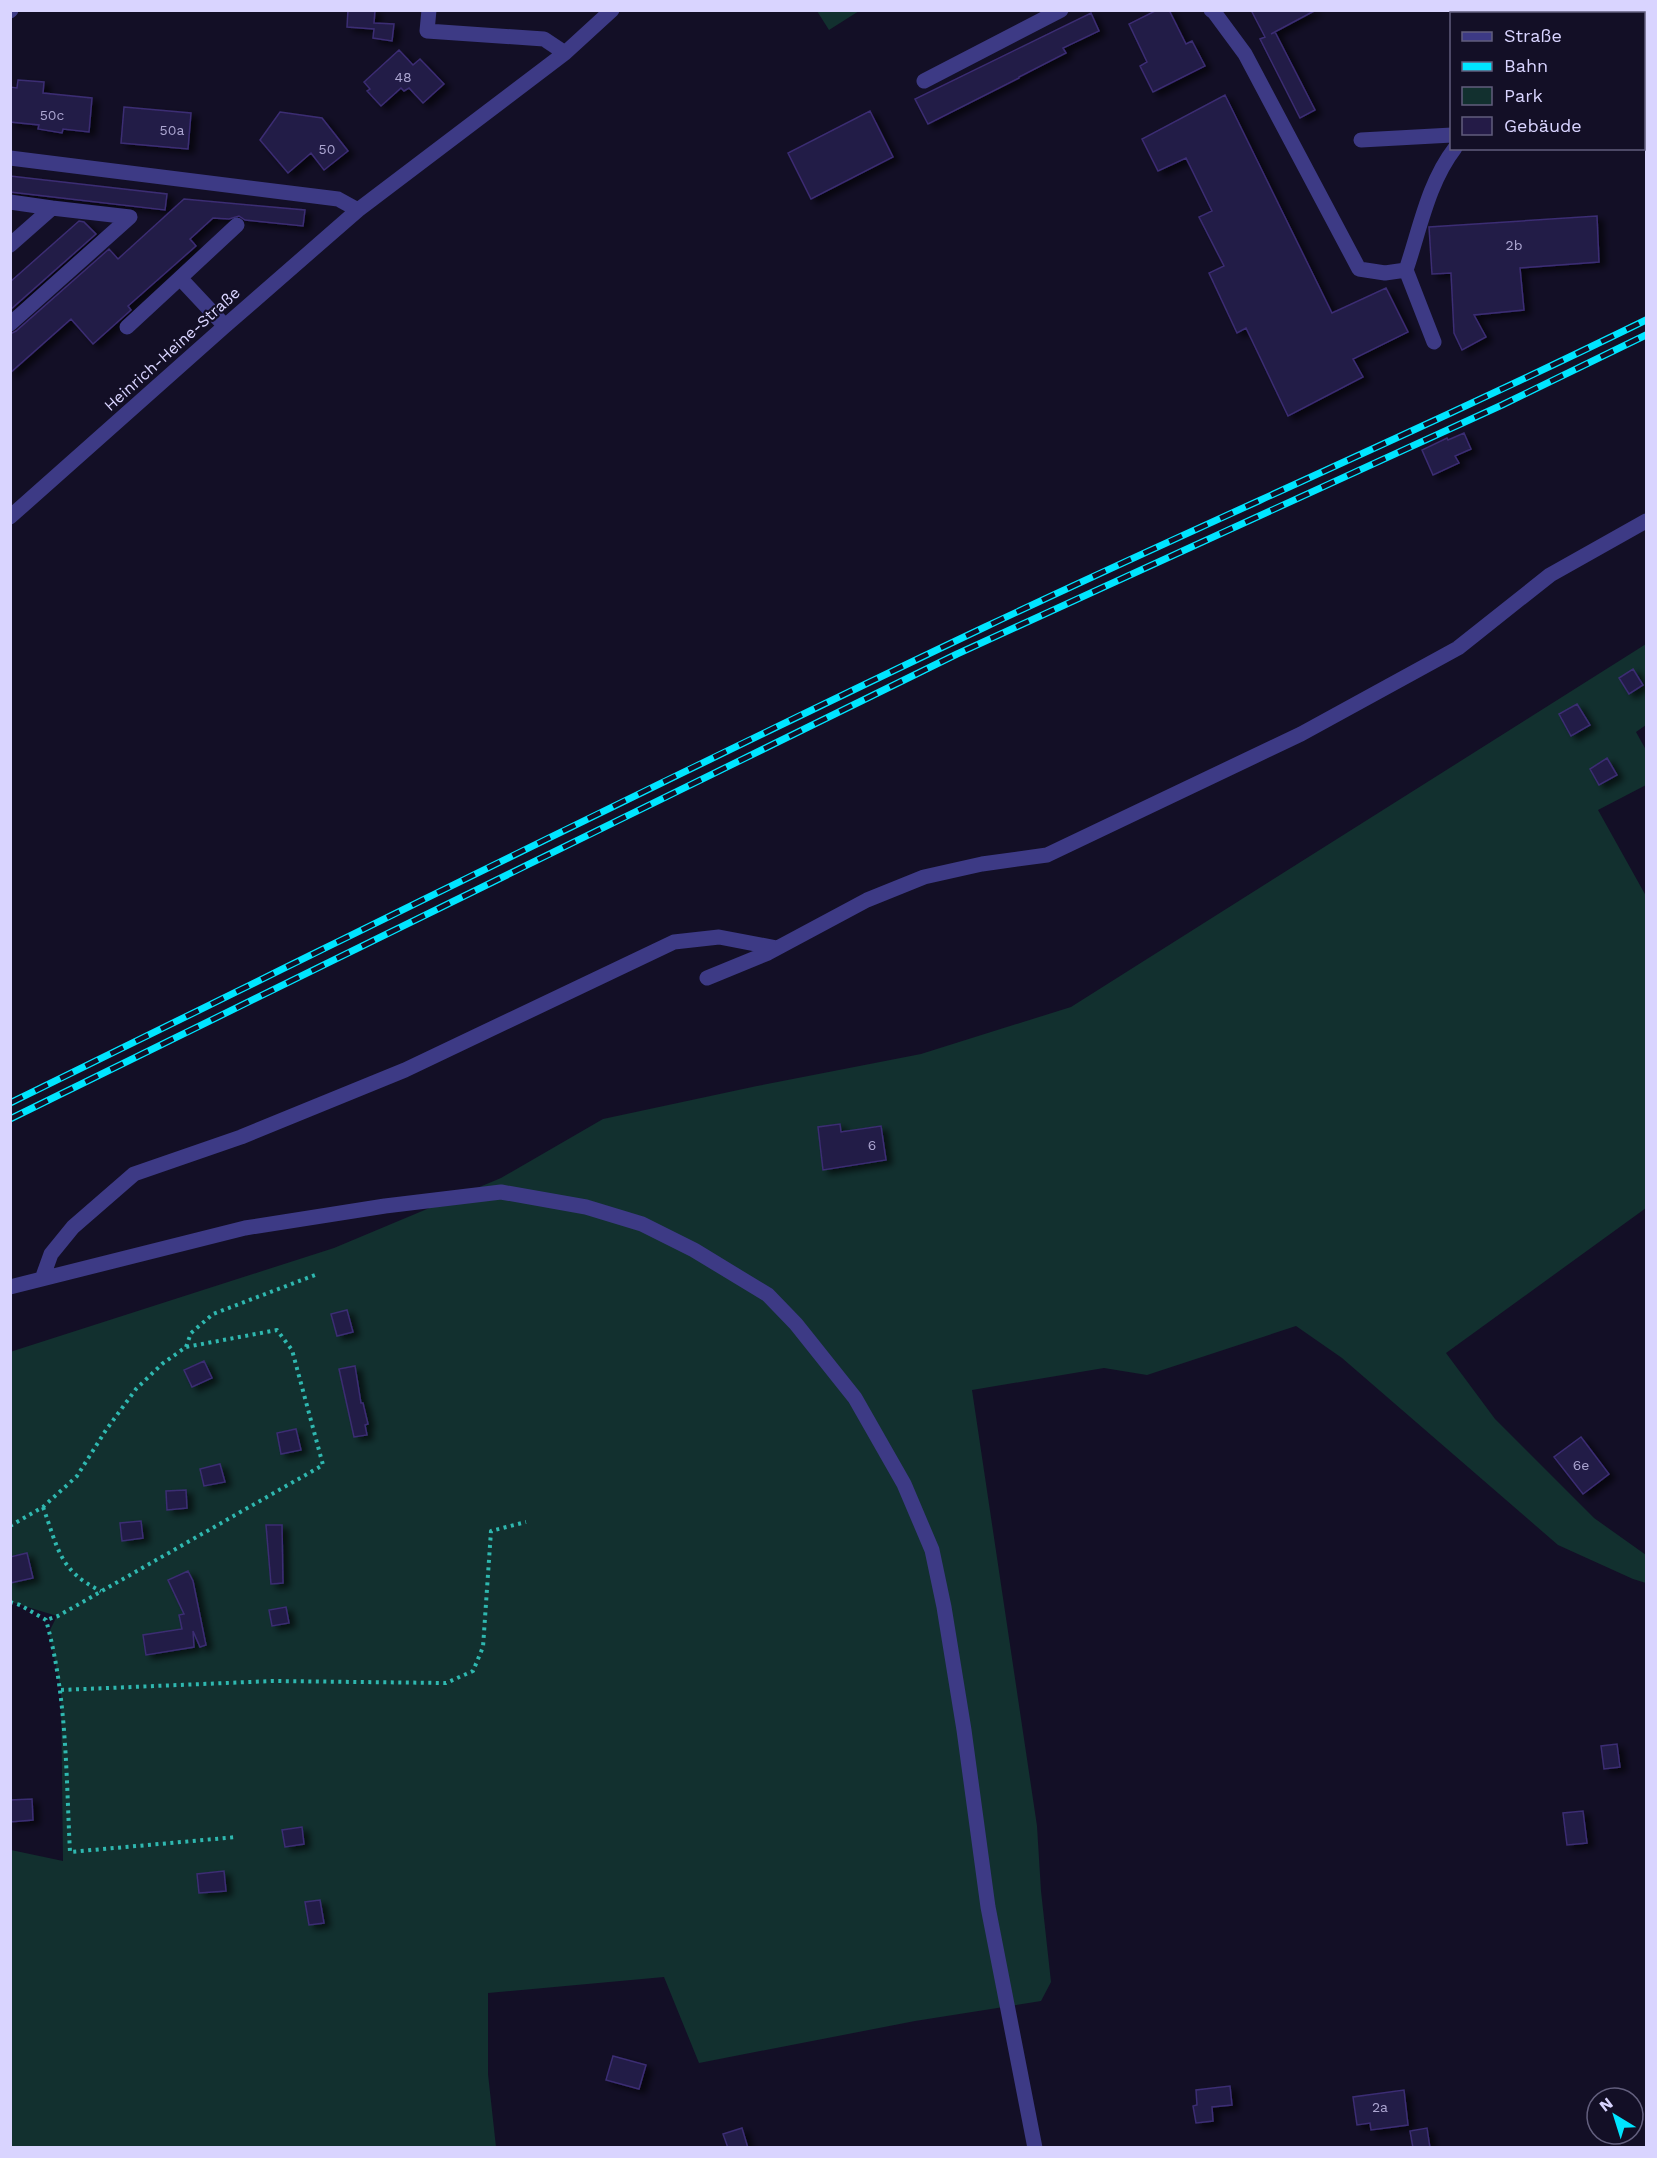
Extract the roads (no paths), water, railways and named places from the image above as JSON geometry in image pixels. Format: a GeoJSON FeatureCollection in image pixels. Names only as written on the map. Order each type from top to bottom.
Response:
{"type":"FeatureCollection","features":[{"type":"Feature","properties":{"kind":"street"},"geometry":{"type":"LineString","coordinates":[[429,10],[427,31],[544,39],[565,52]]}},
{"type":"Feature","properties":{"kind":"street","name":"Heinrich-Heine-Straße"},"geometry":{"type":"LineString","coordinates":[[10,517],[358,210],[565,52],[612,10]]}},
{"type":"Feature","properties":{"kind":"street"},"geometry":{"type":"LineString","coordinates":[[924,81],[1061,10]]}},
{"type":"Feature","properties":{"kind":"street"},"geometry":{"type":"LineString","coordinates":[[1211,10],[1245,54],[1359,269],[1384,273],[1406,270]]}},
{"type":"Feature","properties":{"kind":"street"},"geometry":{"type":"LineString","coordinates":[[1361,140],[1450,135]]}},
{"type":"Feature","properties":{"kind":"street"},"geometry":{"type":"LineString","coordinates":[[1434,342],[1406,270],[1430,193],[1443,164],[1454,150]]}},
{"type":"Feature","properties":{"kind":"street"},"geometry":{"type":"LineString","coordinates":[[10,158],[338,199],[358,210]]}},
{"type":"Feature","properties":{"kind":"street"},"geometry":{"type":"LineString","coordinates":[[10,202],[130,217],[10,324]]}},
{"type":"Feature","properties":{"kind":"street"},"geometry":{"type":"LineString","coordinates":[[10,245],[52,208]]}},
{"type":"Feature","properties":{"kind":"street"},"geometry":{"type":"LineString","coordinates":[[127,327],[237,225]]}},
{"type":"Feature","properties":{"kind":"street"},"geometry":{"type":"LineString","coordinates":[[180,278],[225,326]]}},
{"type":"Feature","properties":{"kind":"street"},"geometry":{"type":"LineString","coordinates":[[707,978],[777,948],[867,900],[924,877],[982,864],[1047,855],[1302,734],[1458,648],[1550,575],[1647,521]]}},
{"type":"Feature","properties":{"kind":"street"},"geometry":{"type":"LineString","coordinates":[[42,1279],[51,1254],[73,1227],[134,1174],[241,1137],[405,1070],[674,942],[719,937],[777,948]]}},
{"type":"Feature","properties":{"kind":"street"},"geometry":{"type":"LineString","coordinates":[[10,1287],[245,1228],[385,1206],[501,1192],[586,1207],[642,1224],[694,1250],[768,1294],[796,1324],[855,1398],[904,1484],[932,1550],[944,1606],[964,1730],[988,1907],[1035,2148]]}},
{"type":"Feature","properties":{"kind":"railway"},"geometry":{"type":"LineString","coordinates":[[10,1103],[863,685],[1646,320]]}},
{"type":"Feature","properties":{"kind":"railway"},"geometry":{"type":"LineString","coordinates":[[10,1119],[957,654],[1502,405],[1646,335]]}}]}
